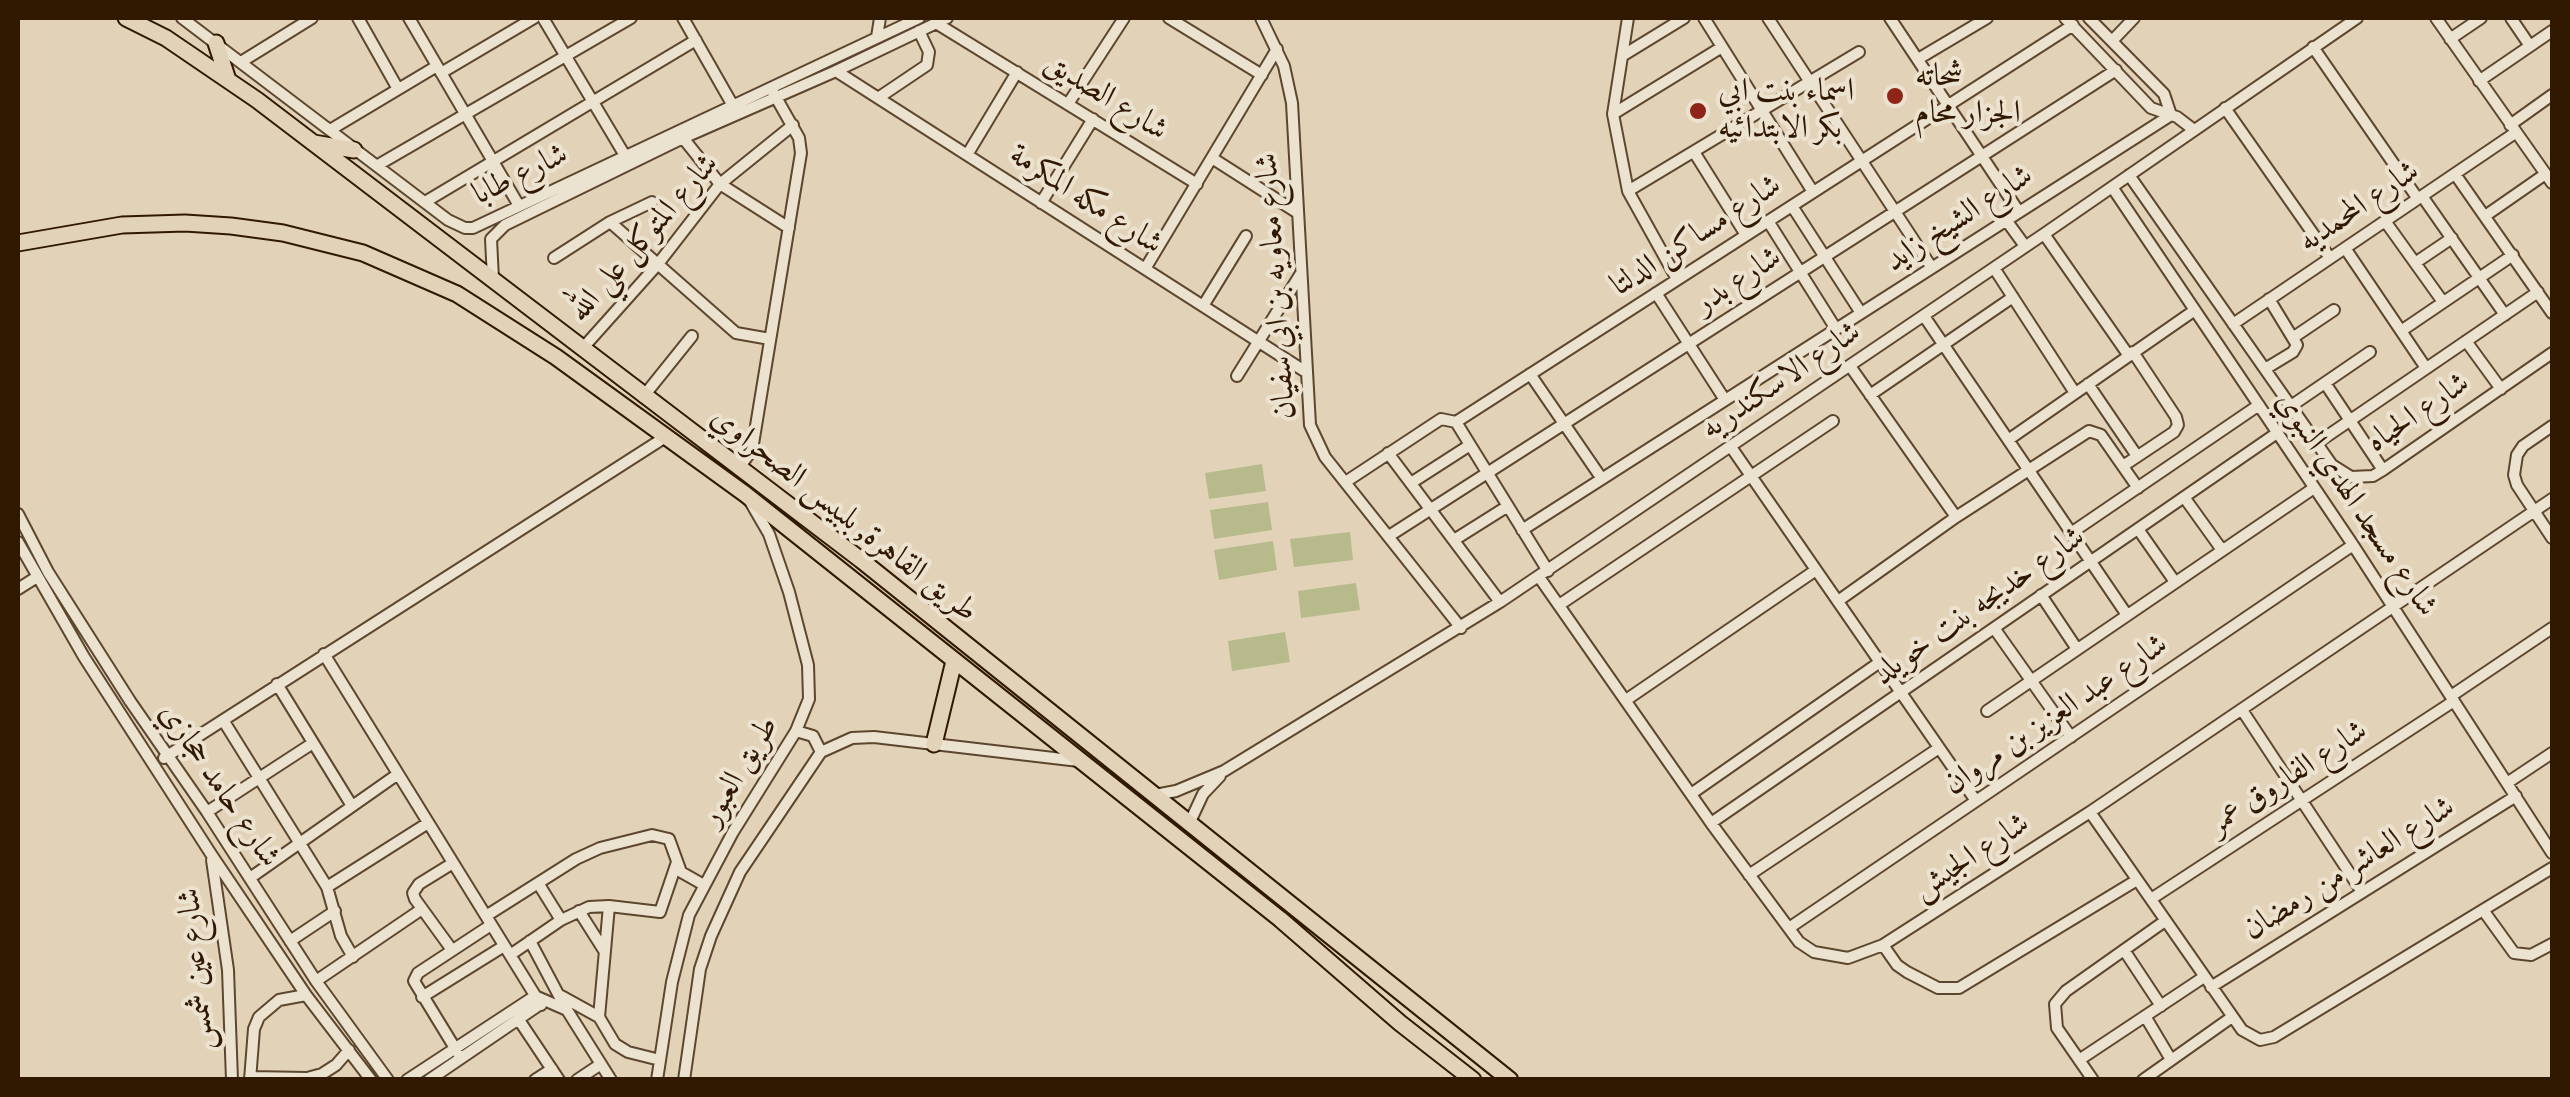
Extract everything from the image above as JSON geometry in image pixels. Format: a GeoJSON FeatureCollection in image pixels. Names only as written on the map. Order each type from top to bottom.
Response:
{"type":"FeatureCollection","features":[{"type":"Feature","properties":{"kind":"highway","name":"طريق القاهرة, بلبيس الصحراوي"},"geometry":{"type":"LineString","coordinates":[[126,18],[166,38],[228,80],[861,560],[1510,1080]]}},
{"type":"Feature","properties":{"kind":"highway"},"geometry":{"type":"LineString","coordinates":[[216,43],[228,80]]}},
{"type":"Feature","properties":{"kind":"highway"},"geometry":{"type":"LineString","coordinates":[[310,142],[354,150]]}},
{"type":"Feature","properties":{"kind":"highway","name":"طريق القاهرة, بلبيس الصحراوي"},"geometry":{"type":"LineString","coordinates":[[18,243],[85,229],[185,223],[283,234],[363,253],[431,280],[493,315],[745,494],[1280,920],[1473,1080]]}},
{"type":"Feature","properties":{"kind":"highway"},"geometry":{"type":"LineString","coordinates":[[934,744],[954,661]]}},
{"type":"Feature","properties":{"kind":"highway"},"geometry":{"type":"LineString","coordinates":[[1368,996],[1378,992],[1385,978]]}},
{"type":"Feature","properties":{"kind":"highway"},"geometry":{"type":"LineString","coordinates":[[1400,1023],[1404,1006],[1416,1003]]}},
{"type":"Feature","properties":{"kind":"street","name":"شارع طابا"},"geometry":{"type":"LineString","coordinates":[[182,18],[448,220],[465,228],[473,228],[918,18]]}},
{"type":"Feature","properties":{"kind":"street"},"geometry":{"type":"LineString","coordinates":[[193,26],[206,18]]}},
{"type":"Feature","properties":{"kind":"street"},"geometry":{"type":"LineString","coordinates":[[241,62],[312,18]]}},
{"type":"Feature","properties":{"kind":"street"},"geometry":{"type":"LineString","coordinates":[[358,18],[398,90]]}},
{"type":"Feature","properties":{"kind":"street"},"geometry":{"type":"LineString","coordinates":[[409,18],[518,204]]}},
{"type":"Feature","properties":{"kind":"street"},"geometry":{"type":"LineString","coordinates":[[330,130],[534,18]]}},
{"type":"Feature","properties":{"kind":"street"},"geometry":{"type":"LineString","coordinates":[[543,18],[624,154]]}},
{"type":"Feature","properties":{"kind":"street"},"geometry":{"type":"LineString","coordinates":[[378,165],[631,18]]}},
{"type":"Feature","properties":{"kind":"street"},"geometry":{"type":"LineString","coordinates":[[683,18],[732,104]]}},
{"type":"Feature","properties":{"kind":"street"},"geometry":{"type":"LineString","coordinates":[[877,37],[880,18]]}},
{"type":"Feature","properties":{"kind":"street"},"geometry":{"type":"LineString","coordinates":[[1068,104],[1124,18]]}},
{"type":"Feature","properties":{"kind":"street"},"geometry":{"type":"LineString","coordinates":[[1169,18],[1262,75]]}},
{"type":"Feature","properties":{"kind":"street"},"geometry":{"type":"LineString","coordinates":[[1263,21],[1278,18]]}},
{"type":"Feature","properties":{"kind":"street"},"geometry":{"type":"LineString","coordinates":[[1628,18],[1612,114],[1628,191],[1677,279]]}},
{"type":"Feature","properties":{"kind":"street"},"geometry":{"type":"LineString","coordinates":[[1622,56],[1684,18]]}},
{"type":"Feature","properties":{"kind":"street"},"geometry":{"type":"LineString","coordinates":[[1768,18],[1932,268]]}},
{"type":"Feature","properties":{"kind":"street"},"geometry":{"type":"LineString","coordinates":[[1892,18],[2019,212]]}},
{"type":"Feature","properties":{"kind":"street"},"geometry":{"type":"LineString","coordinates":[[1918,60],[1987,18]]}},
{"type":"Feature","properties":{"kind":"street"},"geometry":{"type":"LineString","coordinates":[[2089,18],[2164,94],[2171,115]]}},
{"type":"Feature","properties":{"kind":"street"},"geometry":{"type":"LineString","coordinates":[[2113,40],[2134,18]]}},
{"type":"Feature","properties":{"kind":"street","name":"شارع الاسكندريه"},"geometry":{"type":"LineString","coordinates":[[1153,795],[1176,791],[1224,771],[1460,628],[1924,316],[2356,18]]}},
{"type":"Feature","properties":{"kind":"street"},"geometry":{"type":"LineString","coordinates":[[2436,18],[2548,179],[2484,216]]}},
{"type":"Feature","properties":{"kind":"street"},"geometry":{"type":"LineString","coordinates":[[2450,39],[2482,18]]}},
{"type":"Feature","properties":{"kind":"street"},"geometry":{"type":"LineString","coordinates":[[2511,18],[2530,46]]}},
{"type":"Feature","properties":{"kind":"street"},"geometry":{"type":"LineString","coordinates":[[1709,19],[1722,47],[1813,192]]}},
{"type":"Feature","properties":{"kind":"street","name":"شارع طابا"},"geometry":{"type":"LineString","coordinates":[[493,280],[490,239],[506,225],[682,138],[942,20]]}},
{"type":"Feature","properties":{"kind":"street","name":"شارع الصديق"},"geometry":{"type":"LineString","coordinates":[[942,20],[1017,72],[1196,184]]}},
{"type":"Feature","properties":{"kind":"street","name":"شارع معاويه بن ابي سفيان"},"geometry":{"type":"LineString","coordinates":[[1263,21],[1278,49],[1292,104],[1310,425],[1317,444],[1460,628]]}},
{"type":"Feature","properties":{"kind":"street"},"geometry":{"type":"LineString","coordinates":[[2069,21],[2151,108],[2194,130]]}},
{"type":"Feature","properties":{"kind":"street","name":"شارع مساكن الدلتا"},"geometry":{"type":"LineString","coordinates":[[1347,481],[1440,420],[1456,422],[1862,162],[2069,21]]}},
{"type":"Feature","properties":{"kind":"street"},"geometry":{"type":"LineString","coordinates":[[878,98],[927,65],[929,52],[919,31]]}},
{"type":"Feature","properties":{"kind":"street"},"geometry":{"type":"LineString","coordinates":[[2479,80],[2552,31]]}},
{"type":"Feature","properties":{"kind":"street"},"geometry":{"type":"LineString","coordinates":[[425,202],[696,40]]}},
{"type":"Feature","properties":{"kind":"street"},"geometry":{"type":"LineString","coordinates":[[1612,114],[1722,47]]}},
{"type":"Feature","properties":{"kind":"street"},"geometry":{"type":"LineString","coordinates":[[2314,47],[2505,316]]}},
{"type":"Feature","properties":{"kind":"street"},"geometry":{"type":"LineString","coordinates":[[1145,269],[1278,49]]}},
{"type":"Feature","properties":{"kind":"street"},"geometry":{"type":"LineString","coordinates":[[1628,191],[1859,52]]}},
{"type":"Feature","properties":{"kind":"street","name":"شارع بدر"},"geometry":{"type":"LineString","coordinates":[[1389,536],[2116,70]]}},
{"type":"Feature","properties":{"kind":"street","name":"شارع مكه المكرمة"},"geometry":{"type":"LineString","coordinates":[[836,71],[1306,372]]}},
{"type":"Feature","properties":{"kind":"street"},"geometry":{"type":"LineString","coordinates":[[966,155],[1017,72]]}},
{"type":"Feature","properties":{"kind":"street"},"geometry":{"type":"LineString","coordinates":[[738,469],[752,450],[801,153],[793,125],[770,87]]}},
{"type":"Feature","properties":{"kind":"street","name":"شارع المحمديه"},"geometry":{"type":"LineString","coordinates":[[2233,324],[2455,174],[2552,94]]}},
{"type":"Feature","properties":{"kind":"street"},"geometry":{"type":"LineString","coordinates":[[2225,108],[2330,258]]}},
{"type":"Feature","properties":{"kind":"street","name":"شارع الشيخ زايد"},"geometry":{"type":"LineString","coordinates":[[1522,530],[2171,115]]}},
{"type":"Feature","properties":{"kind":"street"},"geometry":{"type":"LineString","coordinates":[[1042,203],[1093,120]]}},
{"type":"Feature","properties":{"kind":"street","name":"شارع المتوكل علي الله"},"geometry":{"type":"LineString","coordinates":[[582,349],[658,264],[720,184],[793,125]]}},
{"type":"Feature","properties":{"kind":"street"},"geometry":{"type":"LineString","coordinates":[[682,138],[720,184],[789,228]]}},
{"type":"Feature","properties":{"kind":"street"},"geometry":{"type":"LineString","coordinates":[[1694,152],[1746,235]]}},
{"type":"Feature","properties":{"kind":"street"},"geometry":{"type":"LineString","coordinates":[[1212,158],[1298,214]]}},
{"type":"Feature","properties":{"kind":"street"},"geometry":{"type":"LineString","coordinates":[[2455,174],[2552,312]]}},
{"type":"Feature","properties":{"kind":"street","name":"شارع مسجد الهدي النبوي"},"geometry":{"type":"LineString","coordinates":[[2129,175],[2317,444]]}},
{"type":"Feature","properties":{"kind":"street","name":"شارع مسجد الهدي النبوي"},"geometry":{"type":"LineString","coordinates":[[2112,187],[2394,607],[2552,853]]}},
{"type":"Feature","properties":{"kind":"street"},"geometry":{"type":"LineString","coordinates":[[554,258],[610,222],[652,202]]}},
{"type":"Feature","properties":{"kind":"street"},"geometry":{"type":"LineString","coordinates":[[1792,206],[1860,314]]}},
{"type":"Feature","properties":{"kind":"street"},"geometry":{"type":"LineString","coordinates":[[500,214],[506,225]]}},
{"type":"Feature","properties":{"kind":"street"},"geometry":{"type":"LineString","coordinates":[[2006,220],[2026,246]]}},
{"type":"Feature","properties":{"kind":"street"},"geometry":{"type":"LineString","coordinates":[[1768,221],[1836,329]]}},
{"type":"Feature","properties":{"kind":"street"},"geometry":{"type":"LineString","coordinates":[[2386,221],[2443,302]]}},
{"type":"Feature","properties":{"kind":"street"},"geometry":{"type":"LineString","coordinates":[[610,222],[736,333],[770,340]]}},
{"type":"Feature","properties":{"kind":"street"},"geometry":{"type":"LineString","coordinates":[[2044,234],[2178,421],[2174,432],[2123,466]]}},
{"type":"Feature","properties":{"kind":"street"},"geometry":{"type":"LineString","coordinates":[[1203,306],[1246,236]]}},
{"type":"Feature","properties":{"kind":"street"},"geometry":{"type":"LineString","coordinates":[[2416,263],[2452,238]]}},
{"type":"Feature","properties":{"kind":"street"},"geometry":{"type":"LineString","coordinates":[[2345,248],[2426,368]]}},
{"type":"Feature","properties":{"kind":"street"},"geometry":{"type":"LineString","coordinates":[[2401,331],[2512,255]]}},
{"type":"Feature","properties":{"kind":"street"},"geometry":{"type":"LineString","coordinates":[[1994,268],[2075,393]]}},
{"type":"Feature","properties":{"kind":"street"},"geometry":{"type":"LineString","coordinates":[[1238,376],[1301,274]]}},
{"type":"Feature","properties":{"kind":"street"},"geometry":{"type":"LineString","coordinates":[[2317,444],[2538,292]]}},
{"type":"Feature","properties":{"kind":"street"},"geometry":{"type":"LineString","coordinates":[[1656,293],[1725,400]]}},
{"type":"Feature","properties":{"kind":"street"},"geometry":{"type":"LineString","coordinates":[[1870,395],[2013,297]]}},
{"type":"Feature","properties":{"kind":"street"},"geometry":{"type":"LineString","coordinates":[[2266,369],[2293,352],[2297,345],[2269,300]]}},
{"type":"Feature","properties":{"kind":"street"},"geometry":{"type":"LineString","coordinates":[[2008,440],[2195,310]]}},
{"type":"Feature","properties":{"kind":"street"},"geometry":{"type":"LineString","coordinates":[[2294,337],[2334,310]]}},
{"type":"Feature","properties":{"kind":"street"},"geometry":{"type":"LineString","coordinates":[[1924,316],[2127,615]]}},
{"type":"Feature","properties":{"kind":"street"},"geometry":{"type":"LineString","coordinates":[[643,396],[692,336]]}},
{"type":"Feature","properties":{"kind":"street"},"geometry":{"type":"LineString","coordinates":[[2466,341],[2501,389]]}},
{"type":"Feature","properties":{"kind":"street"},"geometry":{"type":"LineString","coordinates":[[2291,406],[2370,352]]}},
{"type":"Feature","properties":{"kind":"street","name":"شارع الحياه"},"geometry":{"type":"LineString","coordinates":[[2317,444],[2332,465],[2351,477],[2362,478],[2383,470],[2552,353]]}},
{"type":"Feature","properties":{"kind":"street"},"geometry":{"type":"LineString","coordinates":[[1850,366],[1956,517]]}},
{"type":"Feature","properties":{"kind":"street"},"geometry":{"type":"LineString","coordinates":[[1530,374],[1602,478]]}},
{"type":"Feature","properties":{"kind":"street"},"geometry":{"type":"LineString","coordinates":[[2325,383],[2383,470]]}},
{"type":"Feature","properties":{"kind":"street"},"geometry":{"type":"LineString","coordinates":[[2088,384],[2138,456]]}},
{"type":"Feature","properties":{"kind":"street"},"geometry":{"type":"LineString","coordinates":[[2071,533],[2259,406]]}},
{"type":"Feature","properties":{"kind":"street"},"geometry":{"type":"LineString","coordinates":[[1559,605],[1833,420]]}},
{"type":"Feature","properties":{"kind":"street","name":"شارع الجيش"},"geometry":{"type":"LineString","coordinates":[[1456,422],[1522,530],[1559,605],[1711,823],[1799,942],[1831,957],[1866,954],[1883,945],[2090,812],[2552,499]]}},
{"type":"Feature","properties":{"kind":"street"},"geometry":{"type":"LineString","coordinates":[[2552,426],[2523,446],[2514,465],[2517,485],[2552,538]]}},
{"type":"Feature","properties":{"kind":"street"},"geometry":{"type":"LineString","coordinates":[[1838,601],[1956,517],[2093,430],[2101,434],[2138,488]]}},
{"type":"Feature","properties":{"kind":"street","name":"شارع خديجه بنت خويلد"},"geometry":{"type":"LineString","coordinates":[[1711,823],[2278,433]]}},
{"type":"Feature","properties":{"kind":"street"},"geometry":{"type":"LineString","coordinates":[[155,764],[667,436]]}},
{"type":"Feature","properties":{"kind":"street"},"geometry":{"type":"LineString","coordinates":[[1411,483],[1470,445]]}},
{"type":"Feature","properties":{"kind":"street"},"geometry":{"type":"LineString","coordinates":[[1731,447],[1976,801]]}},
{"type":"Feature","properties":{"kind":"street"},"geometry":{"type":"LineString","coordinates":[[1388,453],[1500,602]]}},
{"type":"Feature","properties":{"kind":"street"},"geometry":{"type":"LineString","coordinates":[[1987,711],[2314,488]]}},
{"type":"Feature","properties":{"kind":"street","name":"طريق العبور"},"geometry":{"type":"LineString","coordinates":[[658,1080],[678,948],[704,884],[796,731],[809,699],[808,664],[778,556],[745,494]]}},
{"type":"Feature","properties":{"kind":"street"},"geometry":{"type":"LineString","coordinates":[[2184,497],[2222,550]]}},
{"type":"Feature","properties":{"kind":"street"},"geometry":{"type":"LineString","coordinates":[[1454,540],[1508,506]]}},
{"type":"Feature","properties":{"kind":"street","name":"شارع حامد حجازي"},"geometry":{"type":"LineString","coordinates":[[18,514],[90,638],[208,812],[316,982],[388,1080]]}},
{"type":"Feature","properties":{"kind":"street"},"geometry":{"type":"LineString","coordinates":[[2138,529],[2176,582]]}},
{"type":"Feature","properties":{"kind":"street","name":"شارع حامد حجازي"},"geometry":{"type":"LineString","coordinates":[[18,542],[84,657],[211,854],[306,995],[371,1080]]}},
{"type":"Feature","properties":{"kind":"street","name":"شارع عبد العزيز بن مروان"},"geometry":{"type":"LineString","coordinates":[[1789,928],[2353,545]]}},
{"type":"Feature","properties":{"kind":"street"},"geometry":{"type":"LineString","coordinates":[[1626,700],[1816,570]]}},
{"type":"Feature","properties":{"kind":"street"},"geometry":{"type":"LineString","coordinates":[[18,589],[36,577]]}},
{"type":"Feature","properties":{"kind":"street"},"geometry":{"type":"LineString","coordinates":[[2041,596],[2077,649]]}},
{"type":"Feature","properties":{"kind":"street"},"geometry":{"type":"LineString","coordinates":[[1994,628],[2072,737]]}},
{"type":"Feature","properties":{"kind":"street","name":"شارع الفاروق عمر"},"geometry":{"type":"LineString","coordinates":[[2151,900],[2552,628]]}},
{"type":"Feature","properties":{"kind":"street"},"geometry":{"type":"LineString","coordinates":[[324,654],[540,1000],[567,1010]]}},
{"type":"Feature","properties":{"kind":"street"},"geometry":{"type":"LineString","coordinates":[[1691,794],[1880,662]]}},
{"type":"Feature","properties":{"kind":"street"},"geometry":{"type":"LineString","coordinates":[[277,684],[352,806]]}},
{"type":"Feature","properties":{"kind":"street"},"geometry":{"type":"LineString","coordinates":[[2242,710],[2362,892]]}},
{"type":"Feature","properties":{"kind":"street"},"geometry":{"type":"LineString","coordinates":[[223,720],[327,887],[340,936],[353,957]]}},
{"type":"Feature","properties":{"kind":"street"},"geometry":{"type":"LineString","coordinates":[[796,731],[814,736],[821,752]]}},
{"type":"Feature","properties":{"kind":"street","name":"طريق العبور"},"geometry":{"type":"LineString","coordinates":[[684,1080],[700,969],[724,904],[740,872],[821,752],[841,741],[862,737],[1080,762]]}},
{"type":"Feature","properties":{"kind":"street"},"geometry":{"type":"LineString","coordinates":[[208,812],[313,743]]}},
{"type":"Feature","properties":{"kind":"street"},"geometry":{"type":"LineString","coordinates":[[1749,875],[1940,748]]}},
{"type":"Feature","properties":{"kind":"street"},"geometry":{"type":"LineString","coordinates":[[2507,783],[2552,753]]}},
{"type":"Feature","properties":{"kind":"street","name":"شارع الاسكندريه"},"geometry":{"type":"LineString","coordinates":[[1189,824],[1203,794],[1224,771]]}},
{"type":"Feature","properties":{"kind":"street"},"geometry":{"type":"LineString","coordinates":[[250,878],[398,774]]}},
{"type":"Feature","properties":{"kind":"street","name":"شارع العاشر من رمضان"},"geometry":{"type":"LineString","coordinates":[[2080,1060],[2160,1006],[2362,892],[2516,796]]}},
{"type":"Feature","properties":{"kind":"street"},"geometry":{"type":"LineString","coordinates":[[2090,812],[2232,1017],[2253,1038],[2274,1036],[2552,868]]}},
{"type":"Feature","properties":{"kind":"street"},"geometry":{"type":"LineString","coordinates":[[327,887],[428,823]]}},
{"type":"Feature","properties":{"kind":"street"},"geometry":{"type":"LineString","coordinates":[[458,1053],[415,986],[415,976],[538,883],[600,848],[652,834],[673,844],[685,876],[704,884]]}},
{"type":"Feature","properties":{"kind":"street","name":"شارع عين شمس"},"geometry":{"type":"LineString","coordinates":[[211,854],[228,970],[232,1080]]}},
{"type":"Feature","properties":{"kind":"street"},"geometry":{"type":"LineString","coordinates":[[422,997],[579,910],[609,906],[660,912],[677,862]]}},
{"type":"Feature","properties":{"kind":"street"},"geometry":{"type":"LineString","coordinates":[[452,950],[414,896],[416,886],[453,863]]}},
{"type":"Feature","properties":{"kind":"street"},"geometry":{"type":"LineString","coordinates":[[1883,945],[1907,972],[1938,988],[1959,988],[2137,880]]}},
{"type":"Feature","properties":{"kind":"street"},"geometry":{"type":"LineString","coordinates":[[538,883],[561,920]]}},
{"type":"Feature","properties":{"kind":"street"},"geometry":{"type":"LineString","coordinates":[[609,906],[600,1017],[615,1044],[628,1052],[660,1060]]}},
{"type":"Feature","properties":{"kind":"street"},"geometry":{"type":"LineString","coordinates":[[316,982],[422,909]]}},
{"type":"Feature","properties":{"kind":"street"},"geometry":{"type":"LineString","coordinates":[[579,910],[605,952]]}},
{"type":"Feature","properties":{"kind":"street"},"geometry":{"type":"LineString","coordinates":[[2483,910],[2514,953],[2531,954],[2552,944]]}},
{"type":"Feature","properties":{"kind":"street"},"geometry":{"type":"LineString","coordinates":[[290,941],[334,911]]}},
{"type":"Feature","properties":{"kind":"street"},"geometry":{"type":"LineString","coordinates":[[2093,1080],[2057,1028],[2055,1004],[2066,991],[2165,922]]}},
{"type":"Feature","properties":{"kind":"street"},"geometry":{"type":"LineString","coordinates":[[534,938],[567,1010],[611,1080]]}},
{"type":"Feature","properties":{"kind":"street"},"geometry":{"type":"LineString","coordinates":[[2124,950],[2160,1006]]}},
{"type":"Feature","properties":{"kind":"street","name":"شارع عين شمس"},"geometry":{"type":"LineString","coordinates":[[250,1078],[254,1029],[260,1017],[279,1000],[306,995]]}},
{"type":"Feature","properties":{"kind":"street"},"geometry":{"type":"LineString","coordinates":[[559,995],[600,1017]]}},
{"type":"Feature","properties":{"kind":"street"},"geometry":{"type":"LineString","coordinates":[[406,1080],[520,1020],[540,1000]]}},
{"type":"Feature","properties":{"kind":"street"},"geometry":{"type":"LineString","coordinates":[[429,1080],[458,1053],[540,1000]]}},
{"type":"Feature","properties":{"kind":"street"},"geometry":{"type":"LineString","coordinates":[[2145,1016],[2170,1058]]}},
{"type":"Feature","properties":{"kind":"street"},"geometry":{"type":"LineString","coordinates":[[2143,1080],[2232,1017]]}},
{"type":"Feature","properties":{"kind":"street"},"geometry":{"type":"LineString","coordinates":[[520,1020],[559,1080]]}},
{"type":"Feature","properties":{"kind":"street"},"geometry":{"type":"LineString","coordinates":[[250,1078],[307,1078],[336,1065],[349,1050]]}},
{"type":"Feature","properties":{"kind":"street"},"geometry":{"type":"LineString","coordinates":[[577,1080],[602,1064]]}},
{"type":"Feature","properties":{"kind":"street"},"geometry":{"type":"LineString","coordinates":[[535,1080],[552,1068]]}},
{"type":"Feature","properties":{"kind":"green space"},"geometry":{"type":"Polygon","coordinates":[[[1262,464],[1266,491],[1209,499],[1205,473],[1262,464]]]}},
{"type":"Feature","properties":{"kind":"green space"},"geometry":{"type":"Polygon","coordinates":[[[1268,502],[1272,530],[1214,539],[1210,510],[1268,502]]]}},
{"type":"Feature","properties":{"kind":"green space"},"geometry":{"type":"Polygon","coordinates":[[[1350,532],[1353,560],[1294,567],[1290,539],[1350,532]]]}},
{"type":"Feature","properties":{"kind":"green space"},"geometry":{"type":"Polygon","coordinates":[[[1273,541],[1277,570],[1219,580],[1214,550],[1273,541]]]}},
{"type":"Feature","properties":{"kind":"green space"},"geometry":{"type":"Polygon","coordinates":[[[1356,583],[1360,610],[1301,618],[1298,591],[1356,583]]]}},
{"type":"Feature","properties":{"kind":"green space"},"geometry":{"type":"Polygon","coordinates":[[[1285,632],[1290,662],[1232,671],[1228,641],[1285,632]]]}},
{"type":"Feature","properties":{"kind":"place","name":"شحاته الجزار محام"},"geometry":{"type":"Point","coordinates":[1895,96]}},
{"type":"Feature","properties":{"kind":"place","name":"اسماء بنت ابي بكر الابتدائيه"},"geometry":{"type":"Point","coordinates":[1698,111]}}]}
